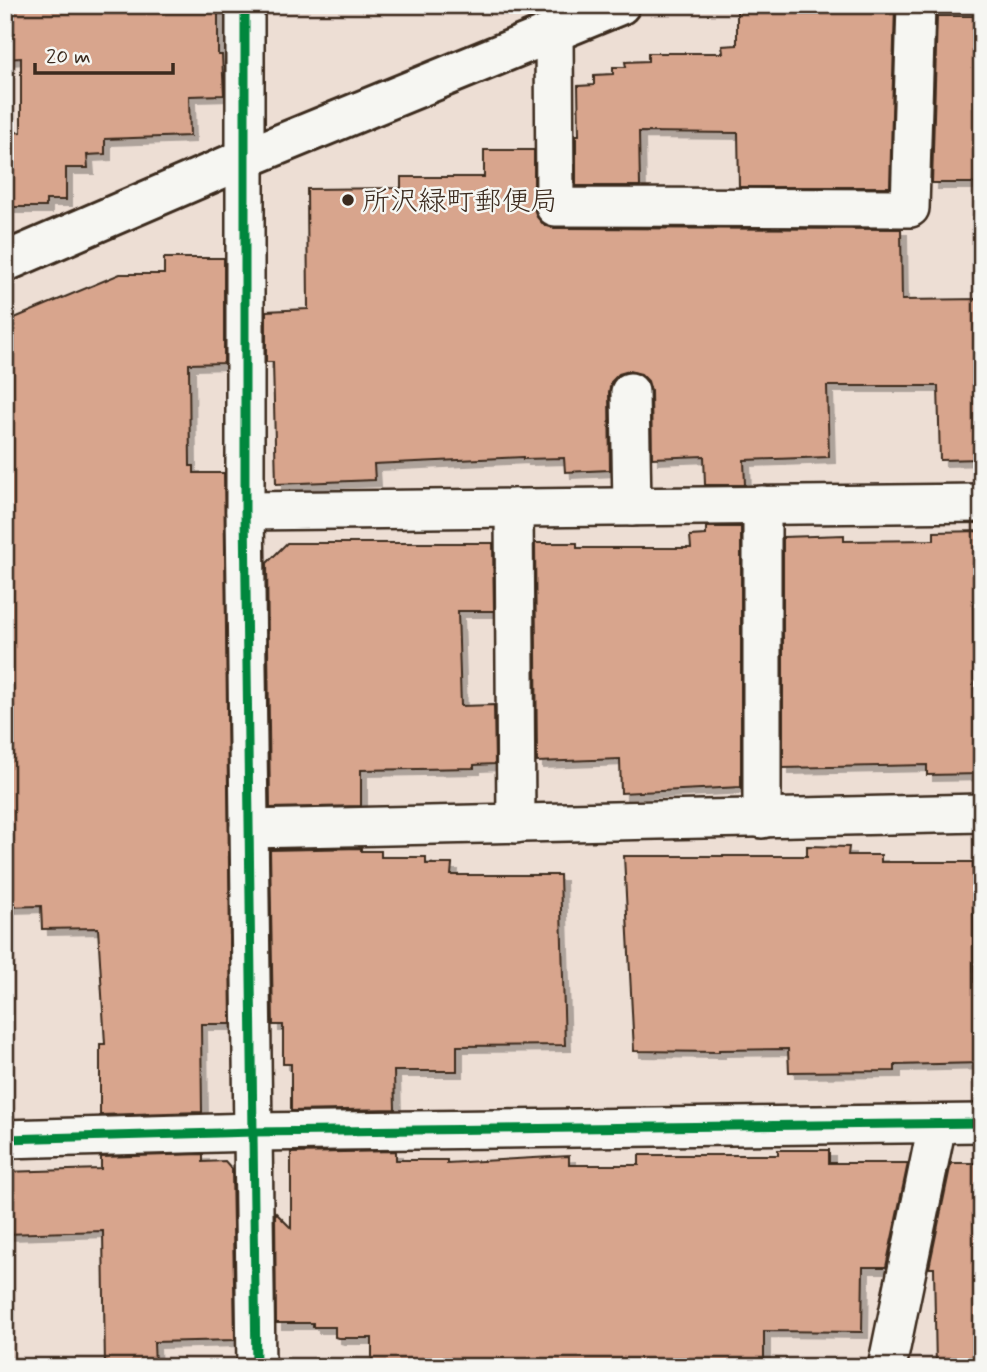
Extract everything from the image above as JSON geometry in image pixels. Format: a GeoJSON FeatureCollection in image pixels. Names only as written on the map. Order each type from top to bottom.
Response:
{"type":"FeatureCollection","features":[{"type":"Feature","properties":{"kind":"street"},"geometry":{"type":"LineString","coordinates":[[245,5],[245,511],[256,1367]]}},
{"type":"Feature","properties":{"kind":"street"},"geometry":{"type":"LineString","coordinates":[[5,261],[246,158],[620,5]]}},
{"type":"Feature","properties":{"kind":"street"},"geometry":{"type":"LineString","coordinates":[[554,32],[555,206],[910,208],[916,5]]}},
{"type":"Feature","properties":{"kind":"street"},"geometry":{"type":"LineString","coordinates":[[630,393],[632,507]]}},
{"type":"Feature","properties":{"kind":"street"},"geometry":{"type":"LineString","coordinates":[[245,511],[982,503]]}},
{"type":"Feature","properties":{"kind":"street"},"geometry":{"type":"LineString","coordinates":[[762,505],[762,819]]}},
{"type":"Feature","properties":{"kind":"street"},"geometry":{"type":"LineString","coordinates":[[514,508],[516,824]]}},
{"type":"Feature","properties":{"kind":"street"},"geometry":{"type":"LineString","coordinates":[[249,829],[982,813]]}},
{"type":"Feature","properties":{"kind":"street"},"geometry":{"type":"LineString","coordinates":[[5,1139],[254,1132],[982,1123]]}},
{"type":"Feature","properties":{"kind":"street"},"geometry":{"type":"LineString","coordinates":[[887,1367],[937,1125]]}},
{"type":"Feature","properties":{"kind":"building"},"geometry":{"type":"Polygon","coordinates":[[[5,5],[218,5],[218,55],[222,55],[224,95],[189,96],[190,136],[105,139],[105,154],[87,155],[88,168],[66,168],[66,200],[46,200],[46,207],[5,207],[5,133],[21,132],[21,58],[5,59],[5,5]]]}},
{"type":"Feature","properties":{"kind":"building"},"geometry":{"type":"Polygon","coordinates":[[[780,5],[895,5],[890,187],[739,187],[738,133],[639,132],[640,186],[576,186],[578,86],[594,85],[594,75],[613,74],[613,67],[626,67],[625,62],[648,61],[648,53],[723,53],[722,46],[737,45],[737,11],[780,11],[780,5]]]}},
{"type":"Feature","properties":{"kind":"building"},"geometry":{"type":"Polygon","coordinates":[[[937,16],[981,16],[982,183],[932,183],[937,16]]]}},
{"type":"Feature","properties":{"kind":"building"},"geometry":{"type":"Polygon","coordinates":[[[484,150],[534,150],[534,208],[544,225],[554,228],[901,229],[902,300],[982,299],[982,459],[940,460],[938,386],[827,386],[829,457],[744,460],[745,485],[705,485],[704,456],[652,458],[651,391],[648,381],[641,374],[629,371],[619,374],[611,382],[609,392],[610,470],[565,472],[564,458],[523,457],[374,464],[375,480],[276,484],[273,362],[266,362],[266,311],[308,309],[307,189],[401,188],[401,177],[484,177],[484,150]]]}},
{"type":"Feature","properties":{"kind":"building"},"geometry":{"type":"Polygon","coordinates":[[[164,258],[224,258],[224,363],[189,364],[190,466],[194,466],[194,473],[224,473],[231,1024],[201,1024],[202,1112],[100,1115],[100,1044],[105,1044],[98,928],[42,929],[41,906],[5,907],[5,322],[120,274],[164,274],[164,258]]]}},
{"type":"Feature","properties":{"kind":"building"},"geometry":{"type":"Polygon","coordinates":[[[706,527],[741,527],[741,787],[621,793],[620,759],[537,762],[535,543],[577,543],[577,548],[691,548],[690,536],[706,535],[706,527]]]}},
{"type":"Feature","properties":{"kind":"building"},"geometry":{"type":"Polygon","coordinates":[[[982,531],[982,598],[981,604],[973,604],[975,719],[982,719],[982,774],[927,775],[927,765],[783,768],[783,537],[844,535],[844,541],[934,540],[934,532],[982,531]]]}},
{"type":"Feature","properties":{"kind":"building"},"geometry":{"type":"Polygon","coordinates":[[[287,543],[493,543],[494,611],[458,611],[461,706],[494,705],[495,764],[474,765],[474,768],[361,770],[361,806],[270,808],[267,563],[287,543]]]}},
{"type":"Feature","properties":{"kind":"building"},"geometry":{"type":"Polygon","coordinates":[[[807,846],[849,847],[848,855],[881,855],[881,862],[973,862],[974,982],[982,982],[982,1063],[895,1065],[895,1071],[789,1072],[788,1049],[719,1052],[634,1051],[624,856],[807,856],[807,846]]]}},
{"type":"Feature","properties":{"kind":"building"},"geometry":{"type":"Polygon","coordinates":[[[361,848],[361,851],[381,851],[381,857],[426,857],[426,864],[452,864],[451,875],[560,875],[565,1045],[457,1046],[457,1071],[394,1071],[395,1109],[291,1111],[291,1064],[283,1064],[283,1025],[273,1025],[270,850],[361,848]]]}},
{"type":"Feature","properties":{"kind":"building"},"geometry":{"type":"Polygon","coordinates":[[[778,1150],[829,1150],[829,1163],[908,1163],[886,1267],[863,1267],[862,1332],[764,1331],[764,1367],[372,1367],[372,1338],[338,1338],[335,1337],[335,1327],[313,1327],[313,1323],[276,1323],[275,1212],[291,1228],[291,1153],[396,1151],[396,1160],[447,1160],[447,1163],[569,1156],[569,1165],[639,1165],[639,1155],[778,1155],[778,1150]]]}},
{"type":"Feature","properties":{"kind":"building"},"geometry":{"type":"Polygon","coordinates":[[[203,1154],[203,1162],[225,1161],[232,1169],[235,1340],[154,1342],[155,1366],[105,1367],[103,1231],[5,1234],[5,1172],[101,1169],[101,1157],[203,1154]]]}},
{"type":"Feature","properties":{"kind":"building"},"geometry":{"type":"Polygon","coordinates":[[[951,1163],[982,1163],[982,1367],[936,1367],[934,1268],[929,1268],[951,1163]]]}},
{"type":"Feature","properties":{"kind":"cycle path"},"geometry":{"type":"LineString","coordinates":[[245,5],[245,511],[256,1367]]}},
{"type":"Feature","properties":{"kind":"cycle path"},"geometry":{"type":"LineString","coordinates":[[5,1139],[254,1132],[982,1123]]}},
{"type":"Feature","properties":{"kind":"place","name":"所沢緑町郵便局"},"geometry":{"type":"Point","coordinates":[348,200]}}]}
